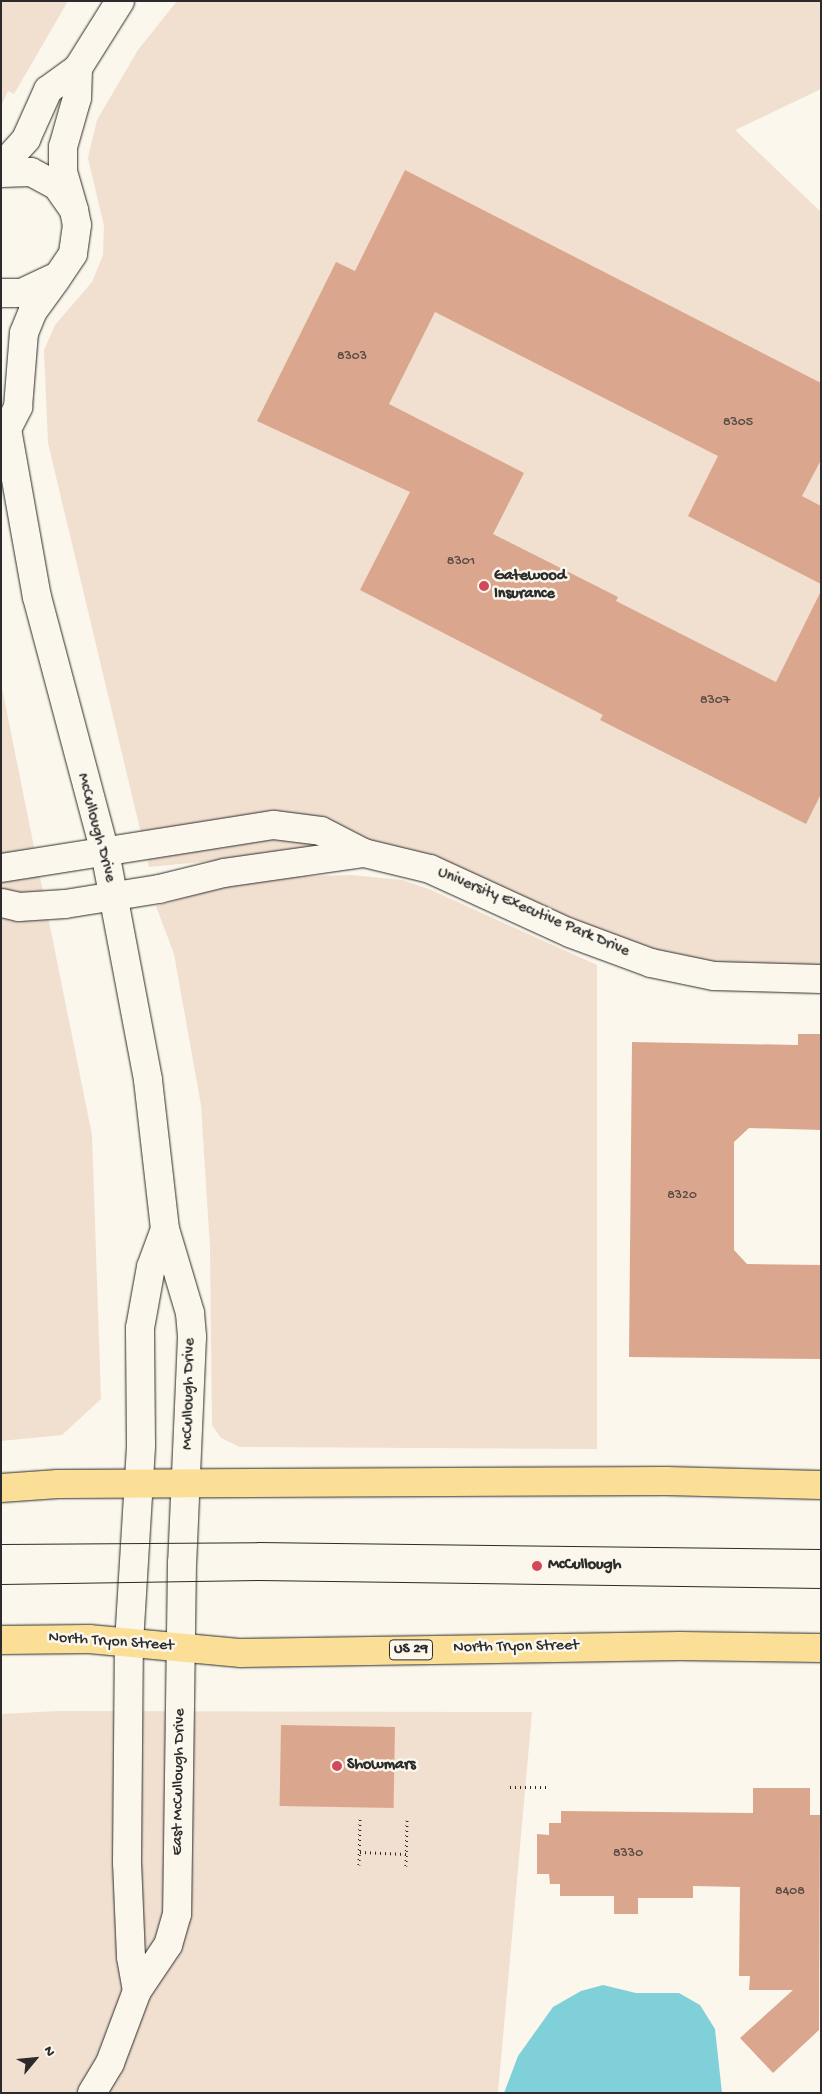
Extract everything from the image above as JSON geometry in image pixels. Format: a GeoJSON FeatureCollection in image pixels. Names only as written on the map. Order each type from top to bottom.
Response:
{"type":"FeatureCollection","features":[{"type":"Feature","properties":{"kind":"main road"},"geometry":{"type":"LineString","coordinates":[[1,1488],[186,1483],[666,1481],[821,1485]]}},
{"type":"Feature","properties":{"kind":"main road","name":"North Tryon Street"},"geometry":{"type":"LineString","coordinates":[[1,1640],[49,1638],[241,1653],[680,1646],[821,1648]]}},
{"type":"Feature","properties":{"kind":"street"},"geometry":{"type":"LineString","coordinates":[[1,167],[26,139],[48,90],[78,68],[120,1]]}},
{"type":"Feature","properties":{"kind":"street","name":"McCullough Drive"},"geometry":{"type":"LineString","coordinates":[[78,68],[77,98],[63,147],[63,172],[74,210],[77,240],[73,254],[33,311],[24,333],[18,407],[4,426],[37,596],[104,852],[148,1080],[164,1230],[190,1313],[192,1337],[182,1562]]}},
{"type":"Feature","properties":{"kind":"street","name":"McCullough Drive"},"geometry":{"type":"LineString","coordinates":[[1,173],[31,172],[45,178],[57,186],[74,210]]}},
{"type":"Feature","properties":{"kind":"street","name":"McCullough Drive"},"geometry":{"type":"LineString","coordinates":[[1,293],[22,294],[58,276]]}},
{"type":"Feature","properties":{"kind":"street","name":"University Executive Park Drive"},"geometry":{"type":"LineString","coordinates":[[1,868],[274,825],[321,831],[364,854],[430,869],[570,933],[651,963],[714,976],[821,979]]}},
{"type":"Feature","properties":{"kind":"street","name":"University Executive Park Drive"},"geometry":{"type":"LineString","coordinates":[[1,903],[32,907],[113,897],[224,873],[364,854]]}},
{"type":"Feature","properties":{"kind":"street","name":"McCullough Drive"},"geometry":{"type":"LineString","coordinates":[[134,1561],[138,1484],[140,1328],[151,1267],[164,1230]]}},
{"type":"Feature","properties":{"kind":"street","name":"East McCullough Drive"},"geometry":{"type":"LineString","coordinates":[[134,1561],[129,1643],[127,1907],[137,1991]]}},
{"type":"Feature","properties":{"kind":"street","name":"East McCullough Drive"},"geometry":{"type":"LineString","coordinates":[[92,2093],[110,2063],[137,1991],[162,1957],[177,1914],[182,1562]]}},
{"type":"Feature","properties":{"kind":"path"},"geometry":{"type":"LineString","coordinates":[[510,1787],[549,1788]]}},
{"type":"Feature","properties":{"kind":"path"},"geometry":{"type":"LineString","coordinates":[[359,1865],[360,1819]]}},
{"type":"Feature","properties":{"kind":"path"},"geometry":{"type":"LineString","coordinates":[[406,1866],[407,1820]]}},
{"type":"Feature","properties":{"kind":"path"},"geometry":{"type":"LineString","coordinates":[[360,1852],[406,1854]]}},
{"type":"Feature","properties":{"kind":"shaded area"},"geometry":{"type":"Polygon","coordinates":[[[1,1],[68,1],[14,94],[8,91],[1,106],[1,1]]]}},
{"type":"Feature","properties":{"kind":"shaded area"},"geometry":{"type":"Polygon","coordinates":[[[177,1],[821,1],[821,89],[735,130],[821,212],[821,981],[677,971],[439,878],[295,853],[149,867],[48,443],[44,350],[55,325],[92,282],[103,255],[104,226],[88,158],[97,120],[138,50],[177,1]]]}},
{"type":"Feature","properties":{"kind":"shaded area"},"geometry":{"type":"Polygon","coordinates":[[[1,683],[92,1135],[101,1399],[62,1435],[1,1441],[1,683]]]}},
{"type":"Feature","properties":{"kind":"shaded area"},"geometry":{"type":"Polygon","coordinates":[[[351,875],[402,880],[429,889],[597,965],[597,1449],[240,1447],[221,1438],[212,1425],[210,1248],[201,1105],[174,954],[156,906],[252,878],[351,875]]]}},
{"type":"Feature","properties":{"kind":"shaded area"},"geometry":{"type":"Polygon","coordinates":[[[58,1711],[532,1712],[498,2093],[1,2093],[1,1714],[58,1711]]]}},
{"type":"Feature","properties":{"kind":"water"},"geometry":{"type":"Polygon","coordinates":[[[603,1985],[636,1993],[679,1993],[700,2005],[715,2029],[722,2093],[504,2093],[518,2056],[553,2007],[581,1991],[603,1985]]]}},
{"type":"Feature","properties":{"kind":"building"},"geometry":{"type":"Polygon","coordinates":[[[405,170],[821,383],[821,460],[802,496],[821,506],[821,584],[688,516],[718,456],[435,312],[389,404],[524,473],[493,534],[618,597],[616,601],[776,682],[821,591],[821,794],[806,824],[600,720],[603,715],[360,590],[410,492],[257,421],[336,262],[355,271],[405,170]]]}},
{"type":"Feature","properties":{"kind":"building"},"geometry":{"type":"Polygon","coordinates":[[[798,1034],[821,1034],[821,1130],[749,1128],[734,1142],[734,1250],[747,1264],[821,1265],[821,1359],[629,1357],[632,1042],[798,1045],[798,1034]]]}},
{"type":"Feature","properties":{"kind":"building","name":"Showmars"},"geometry":{"type":"Polygon","coordinates":[[[281,1725],[395,1727],[394,1808],[280,1806],[281,1725]]]}},
{"type":"Feature","properties":{"kind":"building"},"geometry":{"type":"Polygon","coordinates":[[[753,1788],[810,1788],[810,1815],[820,1815],[819,2030],[773,2073],[740,2038],[793,1990],[749,1990],[750,1976],[739,1976],[740,1887],[693,1886],[693,1898],[638,1898],[638,1914],[614,1914],[614,1896],[560,1896],[560,1884],[550,1884],[549,1874],[537,1874],[537,1834],[549,1835],[549,1823],[561,1823],[561,1811],[753,1813],[753,1788]]]}},
{"type":"Feature","properties":{"kind":"tram line"},"geometry":{"type":"LineString","coordinates":[[1,1544],[257,1542],[821,1549]]}},
{"type":"Feature","properties":{"kind":"tram line"},"geometry":{"type":"LineString","coordinates":[[1,1584],[258,1580],[821,1588]]}},
{"type":"Feature","properties":{"kind":"place","name":"Gatewood Insurance"},"geometry":{"type":"Point","coordinates":[484,586]}},
{"type":"Feature","properties":{"kind":"place","name":"McCullough"},"geometry":{"type":"Point","coordinates":[537,1566]}},
{"type":"Feature","properties":{"kind":"place","name":"Showmars"},"geometry":{"type":"Point","coordinates":[337,1766]}}]}
